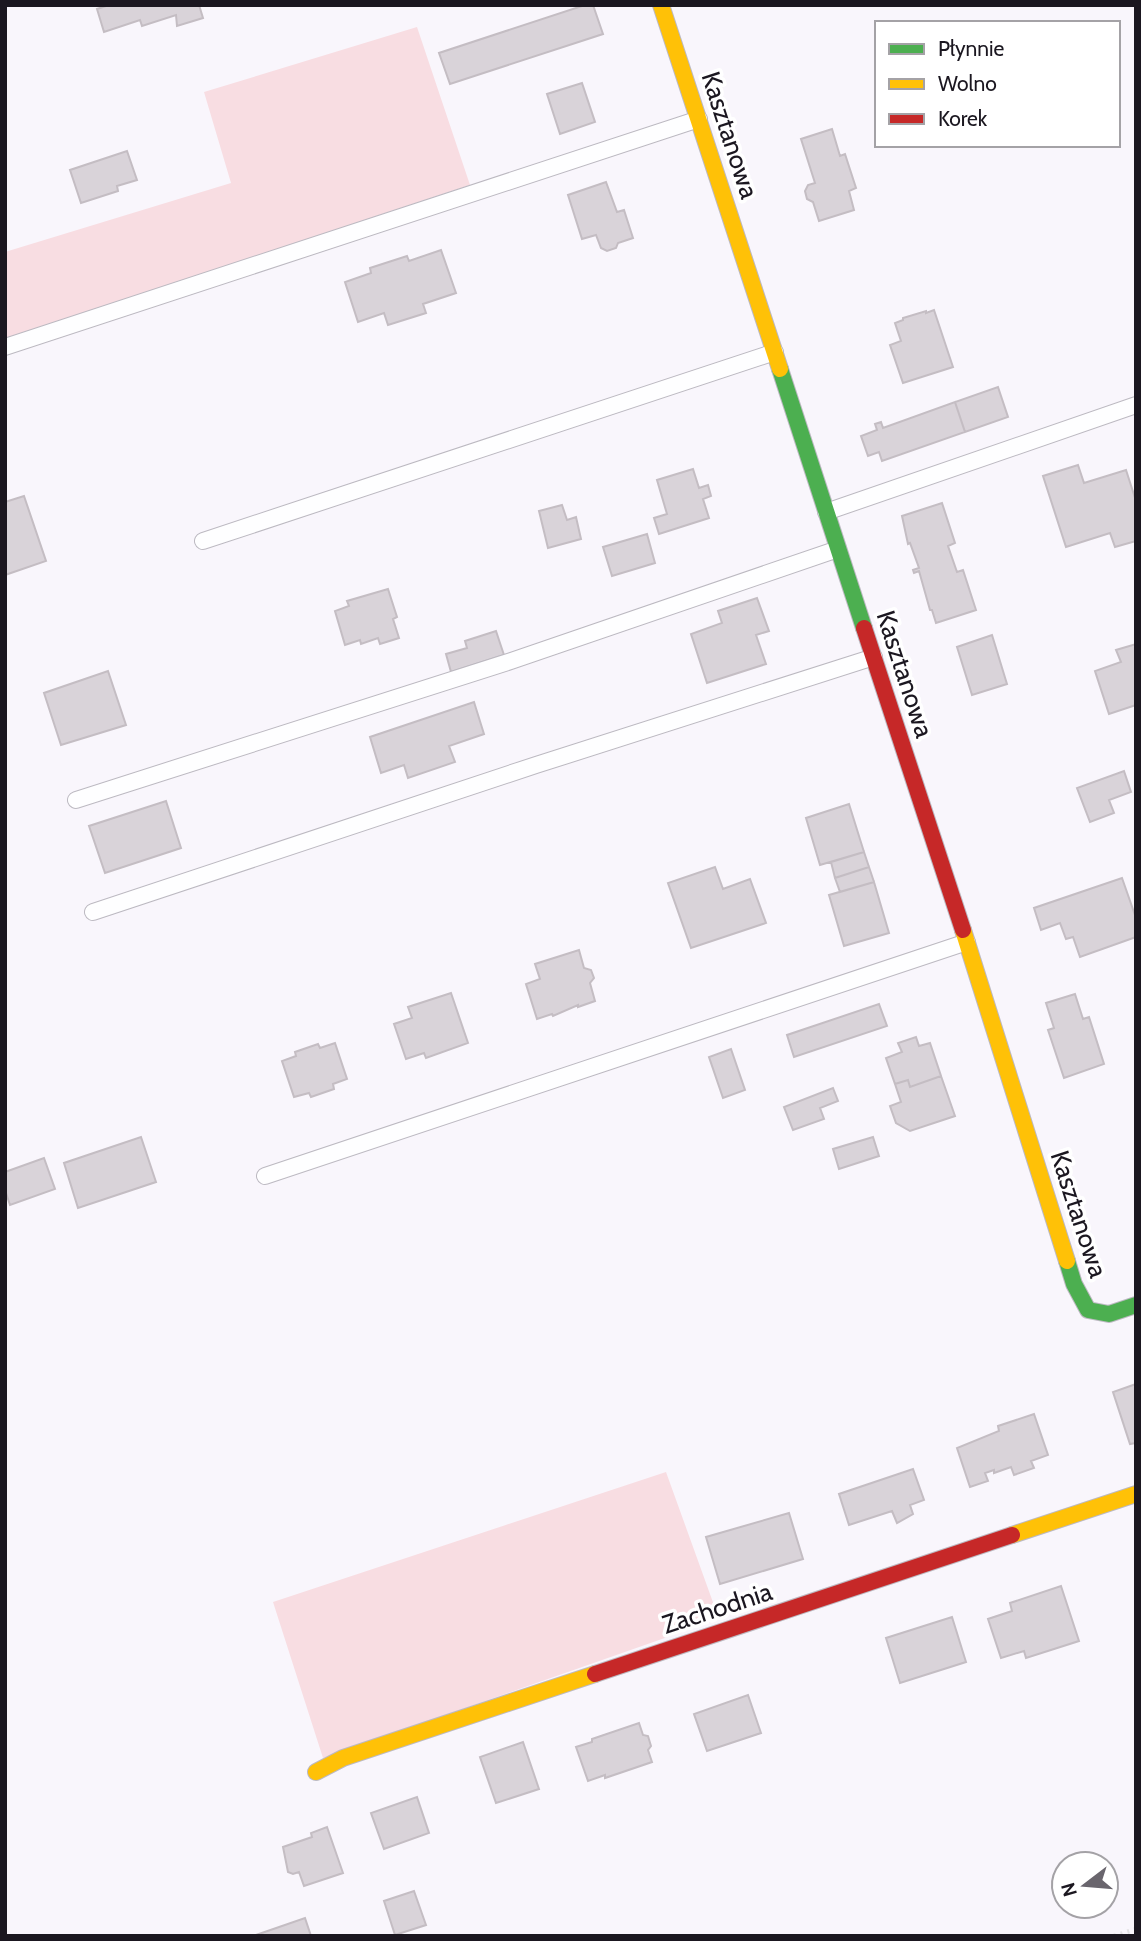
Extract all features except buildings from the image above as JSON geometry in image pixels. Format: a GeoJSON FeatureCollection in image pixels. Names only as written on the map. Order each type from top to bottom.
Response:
{"type":"FeatureCollection","features":[{"type":"Feature","properties":{"kind":"street","name":"Kasztanowa"},"geometry":{"type":"LineString","coordinates":[[661,5],[967,942],[1074,1284],[1088,1310],[1109,1314],[1136,1305]]}},
{"type":"Feature","properties":{"kind":"street","name":"Zachodnia"},"geometry":{"type":"LineString","coordinates":[[316,1772],[343,1758],[1136,1494]]}},
{"type":"Feature","properties":{"kind":"lane"},"geometry":{"type":"LineString","coordinates":[[5,347],[699,119]]}},
{"type":"Feature","properties":{"kind":"lane"},"geometry":{"type":"LineString","coordinates":[[203,541],[775,352]]}},
{"type":"Feature","properties":{"kind":"lane"},"geometry":{"type":"LineString","coordinates":[[826,512],[1136,405]]}},
{"type":"Feature","properties":{"kind":"lane"},"geometry":{"type":"LineString","coordinates":[[76,800],[511,661],[838,549]]}},
{"type":"Feature","properties":{"kind":"lane"},"geometry":{"type":"LineString","coordinates":[[93,912],[536,765],[874,657]]}},
{"type":"Feature","properties":{"kind":"lane"},"geometry":{"type":"LineString","coordinates":[[265,1176],[967,942]]}},
{"type":"Feature","properties":{"kind":"path"},"geometry":{"type":"LineString","coordinates":[[1114,1936],[1136,1928]]}},
{"type":"Feature","properties":{"kind":"shaded area"},"geometry":{"type":"Polygon","coordinates":[[[417,27],[470,185],[5,339],[5,252],[231,183],[204,92],[417,27]]]}},
{"type":"Feature","properties":{"kind":"shaded area"},"geometry":{"type":"Polygon","coordinates":[[[666,1472],[719,1619],[323,1758],[273,1602],[666,1472]]]}},
{"type":"Feature","properties":{"kind":"traffic: fast"},"geometry":{"type":"LineString","coordinates":[[780,369],[864,628]]}},
{"type":"Feature","properties":{"kind":"traffic: fast"},"geometry":{"type":"LineString","coordinates":[[1067,1261],[1074,1284],[1088,1310],[1109,1314],[1136,1305]]}},
{"type":"Feature","properties":{"kind":"traffic: slow"},"geometry":{"type":"LineString","coordinates":[[661,5],[780,369]]}},
{"type":"Feature","properties":{"kind":"traffic: slow"},"geometry":{"type":"LineString","coordinates":[[963,930],[1067,1261]]}},
{"type":"Feature","properties":{"kind":"traffic: slow"},"geometry":{"type":"LineString","coordinates":[[1012,1535],[1136,1494]]}},
{"type":"Feature","properties":{"kind":"traffic: slow"},"geometry":{"type":"LineString","coordinates":[[316,1772],[343,1758],[595,1674]]}},
{"type":"Feature","properties":{"kind":"traffic: jam"},"geometry":{"type":"LineString","coordinates":[[864,628],[963,930]]}},
{"type":"Feature","properties":{"kind":"traffic: jam"},"geometry":{"type":"LineString","coordinates":[[595,1674],[1012,1535]]}}]}
